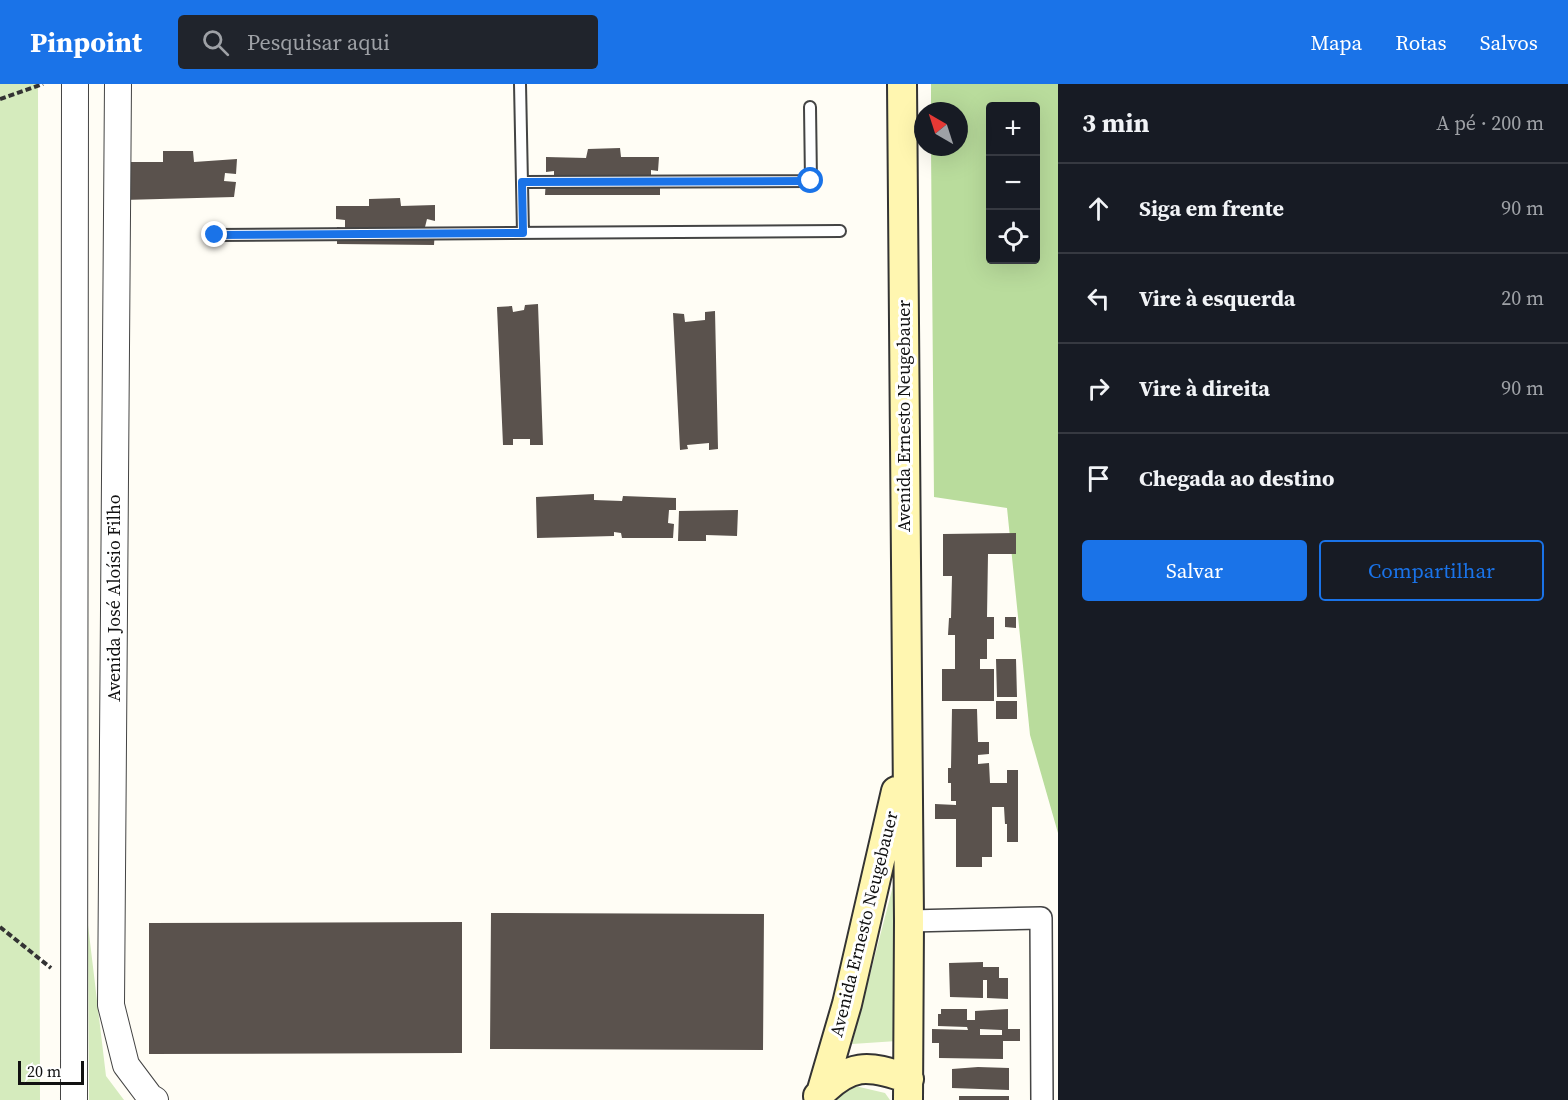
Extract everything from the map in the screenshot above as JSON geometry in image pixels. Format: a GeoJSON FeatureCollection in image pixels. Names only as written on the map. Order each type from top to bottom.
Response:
{"type":"FeatureCollection","features":[{"type":"Feature","properties":{"kind":"main road","name":"Avenida Ernesto Neugebauer"},"geometry":{"type":"LineString","coordinates":[[902,84],[909,1090]]}},
{"type":"Feature","properties":{"kind":"main road","name":"Avenida Ernesto Neugebauer"},"geometry":{"type":"LineString","coordinates":[[815,1099],[847,1004],[906,748]]}},
{"type":"Feature","properties":{"kind":"main road"},"geometry":{"type":"LineString","coordinates":[[815,1099],[833,1081],[852,1070],[874,1069],[909,1090]]}},
{"type":"Feature","properties":{"kind":"street"},"geometry":{"type":"LineString","coordinates":[[74,1100],[75,84]]}},
{"type":"Feature","properties":{"kind":"street","name":"Avenida José Aloísio Filho"},"geometry":{"type":"LineString","coordinates":[[118,84],[111,1005],[126,1065],[150,1097],[155,1100]]}},
{"type":"Feature","properties":{"kind":"street"},"geometry":{"type":"LineString","coordinates":[[909,921],[1041,918],[1050,1008],[1042,1100]]}},
{"type":"Feature","properties":{"kind":"lane"},"geometry":{"type":"LineString","coordinates":[[520,84],[523,233]]}},
{"type":"Feature","properties":{"kind":"lane"},"geometry":{"type":"LineString","coordinates":[[522,182],[811,181],[810,107]]}},
{"type":"Feature","properties":{"kind":"lane"},"geometry":{"type":"LineString","coordinates":[[215,235],[840,231]]}},
{"type":"Feature","properties":{"kind":"path"},"geometry":{"type":"LineString","coordinates":[[0,99],[43,84]]}},
{"type":"Feature","properties":{"kind":"path"},"geometry":{"type":"LineString","coordinates":[[0,927],[54,970]]}},
{"type":"Feature","properties":{"kind":"green space"},"geometry":{"type":"Polygon","coordinates":[[[0,84],[38,84],[40,1100],[0,1100],[0,84]]]}},
{"type":"Feature","properties":{"kind":"green space"},"geometry":{"type":"Polygon","coordinates":[[[931,84],[1058,84],[1058,833],[1030,735],[1007,508],[934,497],[931,156],[968,156],[968,102],[931,102],[931,84]]]}},
{"type":"Feature","properties":{"kind":"green space"},"geometry":{"type":"Polygon","coordinates":[[[893,886],[897,1041],[852,1044],[893,886]]]}},
{"type":"Feature","properties":{"kind":"green space"},"geometry":{"type":"Polygon","coordinates":[[[88,925],[106,1076],[124,1100],[89,1100],[88,925]]]}},
{"type":"Feature","properties":{"kind":"green space"},"geometry":{"type":"Polygon","coordinates":[[[851,1085],[885,1093],[890,1100],[832,1100],[851,1085]]]}},
{"type":"Feature","properties":{"kind":"building"},"geometry":{"type":"Polygon","coordinates":[[[620,148],[621,157],[659,157],[658,171],[651,170],[651,177],[660,178],[660,195],[545,195],[546,179],[554,179],[554,171],[546,172],[546,157],[586,158],[588,149],[620,148]]]}},
{"type":"Feature","properties":{"kind":"building"},"geometry":{"type":"Polygon","coordinates":[[[163,151],[193,151],[194,162],[237,159],[236,174],[225,173],[224,181],[236,182],[234,197],[123,200],[123,183],[130,183],[131,174],[122,174],[123,162],[163,162],[163,151]]]}},
{"type":"Feature","properties":{"kind":"building"},"geometry":{"type":"Polygon","coordinates":[[[400,198],[401,206],[435,205],[435,221],[427,219],[425,227],[435,229],[434,245],[337,244],[337,227],[345,228],[345,220],[336,219],[336,206],[369,206],[369,199],[400,198]]]}},
{"type":"Feature","properties":{"kind":"building"},"geometry":{"type":"Polygon","coordinates":[[[538,304],[543,445],[530,445],[530,439],[513,439],[513,445],[503,445],[497,307],[512,306],[513,312],[524,310],[525,305],[538,304]]]}},
{"type":"Feature","properties":{"kind":"building"},"geometry":{"type":"Polygon","coordinates":[[[715,311],[718,449],[709,450],[709,443],[687,445],[688,449],[680,450],[673,313],[684,314],[685,322],[705,320],[705,312],[715,311]]]}},
{"type":"Feature","properties":{"kind":"building"},"geometry":{"type":"Polygon","coordinates":[[[594,494],[594,500],[622,501],[623,496],[676,498],[676,510],[669,510],[668,523],[674,524],[673,538],[622,538],[621,533],[614,532],[614,536],[537,538],[536,497],[594,494]]]}},
{"type":"Feature","properties":{"kind":"building"},"geometry":{"type":"Polygon","coordinates":[[[738,510],[737,536],[706,535],[706,541],[678,541],[679,511],[738,510]]]}},
{"type":"Feature","properties":{"kind":"building"},"geometry":{"type":"Polygon","coordinates":[[[1016,533],[1016,554],[988,554],[987,617],[994,617],[994,639],[987,639],[987,659],[980,659],[980,669],[994,669],[994,701],[942,701],[942,669],[955,669],[955,635],[948,635],[949,618],[951,618],[952,576],[943,576],[943,534],[1016,533]]]}},
{"type":"Feature","properties":{"kind":"building"},"geometry":{"type":"Polygon","coordinates":[[[1005,617],[1016,617],[1016,628],[1005,627],[1005,617]]]}},
{"type":"Feature","properties":{"kind":"building"},"geometry":{"type":"Polygon","coordinates":[[[996,659],[1016,659],[1017,697],[997,697],[996,659]]]}},
{"type":"Feature","properties":{"kind":"building"},"geometry":{"type":"Polygon","coordinates":[[[996,701],[1017,701],[1017,719],[996,719],[996,701]]]}},
{"type":"Feature","properties":{"kind":"building"},"geometry":{"type":"Polygon","coordinates":[[[952,709],[977,709],[978,742],[989,742],[989,754],[978,755],[978,764],[989,763],[990,783],[1007,783],[1007,770],[1018,770],[1018,842],[1007,842],[1004,807],[992,807],[992,857],[982,857],[982,867],[956,867],[956,819],[935,819],[935,804],[956,805],[956,801],[951,801],[951,783],[948,783],[948,768],[951,768],[952,709]]]}},
{"type":"Feature","properties":{"kind":"building"},"geometry":{"type":"Polygon","coordinates":[[[491,913],[764,914],[763,1050],[490,1049],[491,913]]]}},
{"type":"Feature","properties":{"kind":"building"},"geometry":{"type":"Polygon","coordinates":[[[462,922],[462,1053],[149,1054],[149,923],[462,922]]]}},
{"type":"Feature","properties":{"kind":"building"},"geometry":{"type":"Polygon","coordinates":[[[983,962],[983,967],[999,967],[999,978],[1008,978],[1008,999],[987,998],[987,980],[983,980],[983,998],[950,997],[949,963],[983,962]]]}},
{"type":"Feature","properties":{"kind":"building"},"geometry":{"type":"Polygon","coordinates":[[[941,1009],[967,1009],[967,1020],[975,1020],[975,1011],[1008,1009],[1008,1029],[1020,1029],[1020,1041],[1003,1041],[1003,1059],[939,1058],[939,1043],[932,1043],[932,1029],[968,1030],[967,1027],[938,1026],[938,1014],[941,1014],[941,1009]],[[980,1029],[980,1035],[1002,1035],[1002,1030],[980,1029]]]}},
{"type":"Feature","properties":{"kind":"building"},"geometry":{"type":"Polygon","coordinates":[[[1009,1068],[1009,1090],[952,1088],[952,1069],[1009,1068]]]}},
{"type":"Feature","properties":{"kind":"building"},"geometry":{"type":"Polygon","coordinates":[[[959,1096],[1009,1096],[1009,1100],[959,1100],[959,1096]]]}},
{"type":"Feature","properties":{"kind":"route"},"geometry":{"type":"LineString","coordinates":[[215,235],[523,233],[522,182],[811,181]]}}]}
